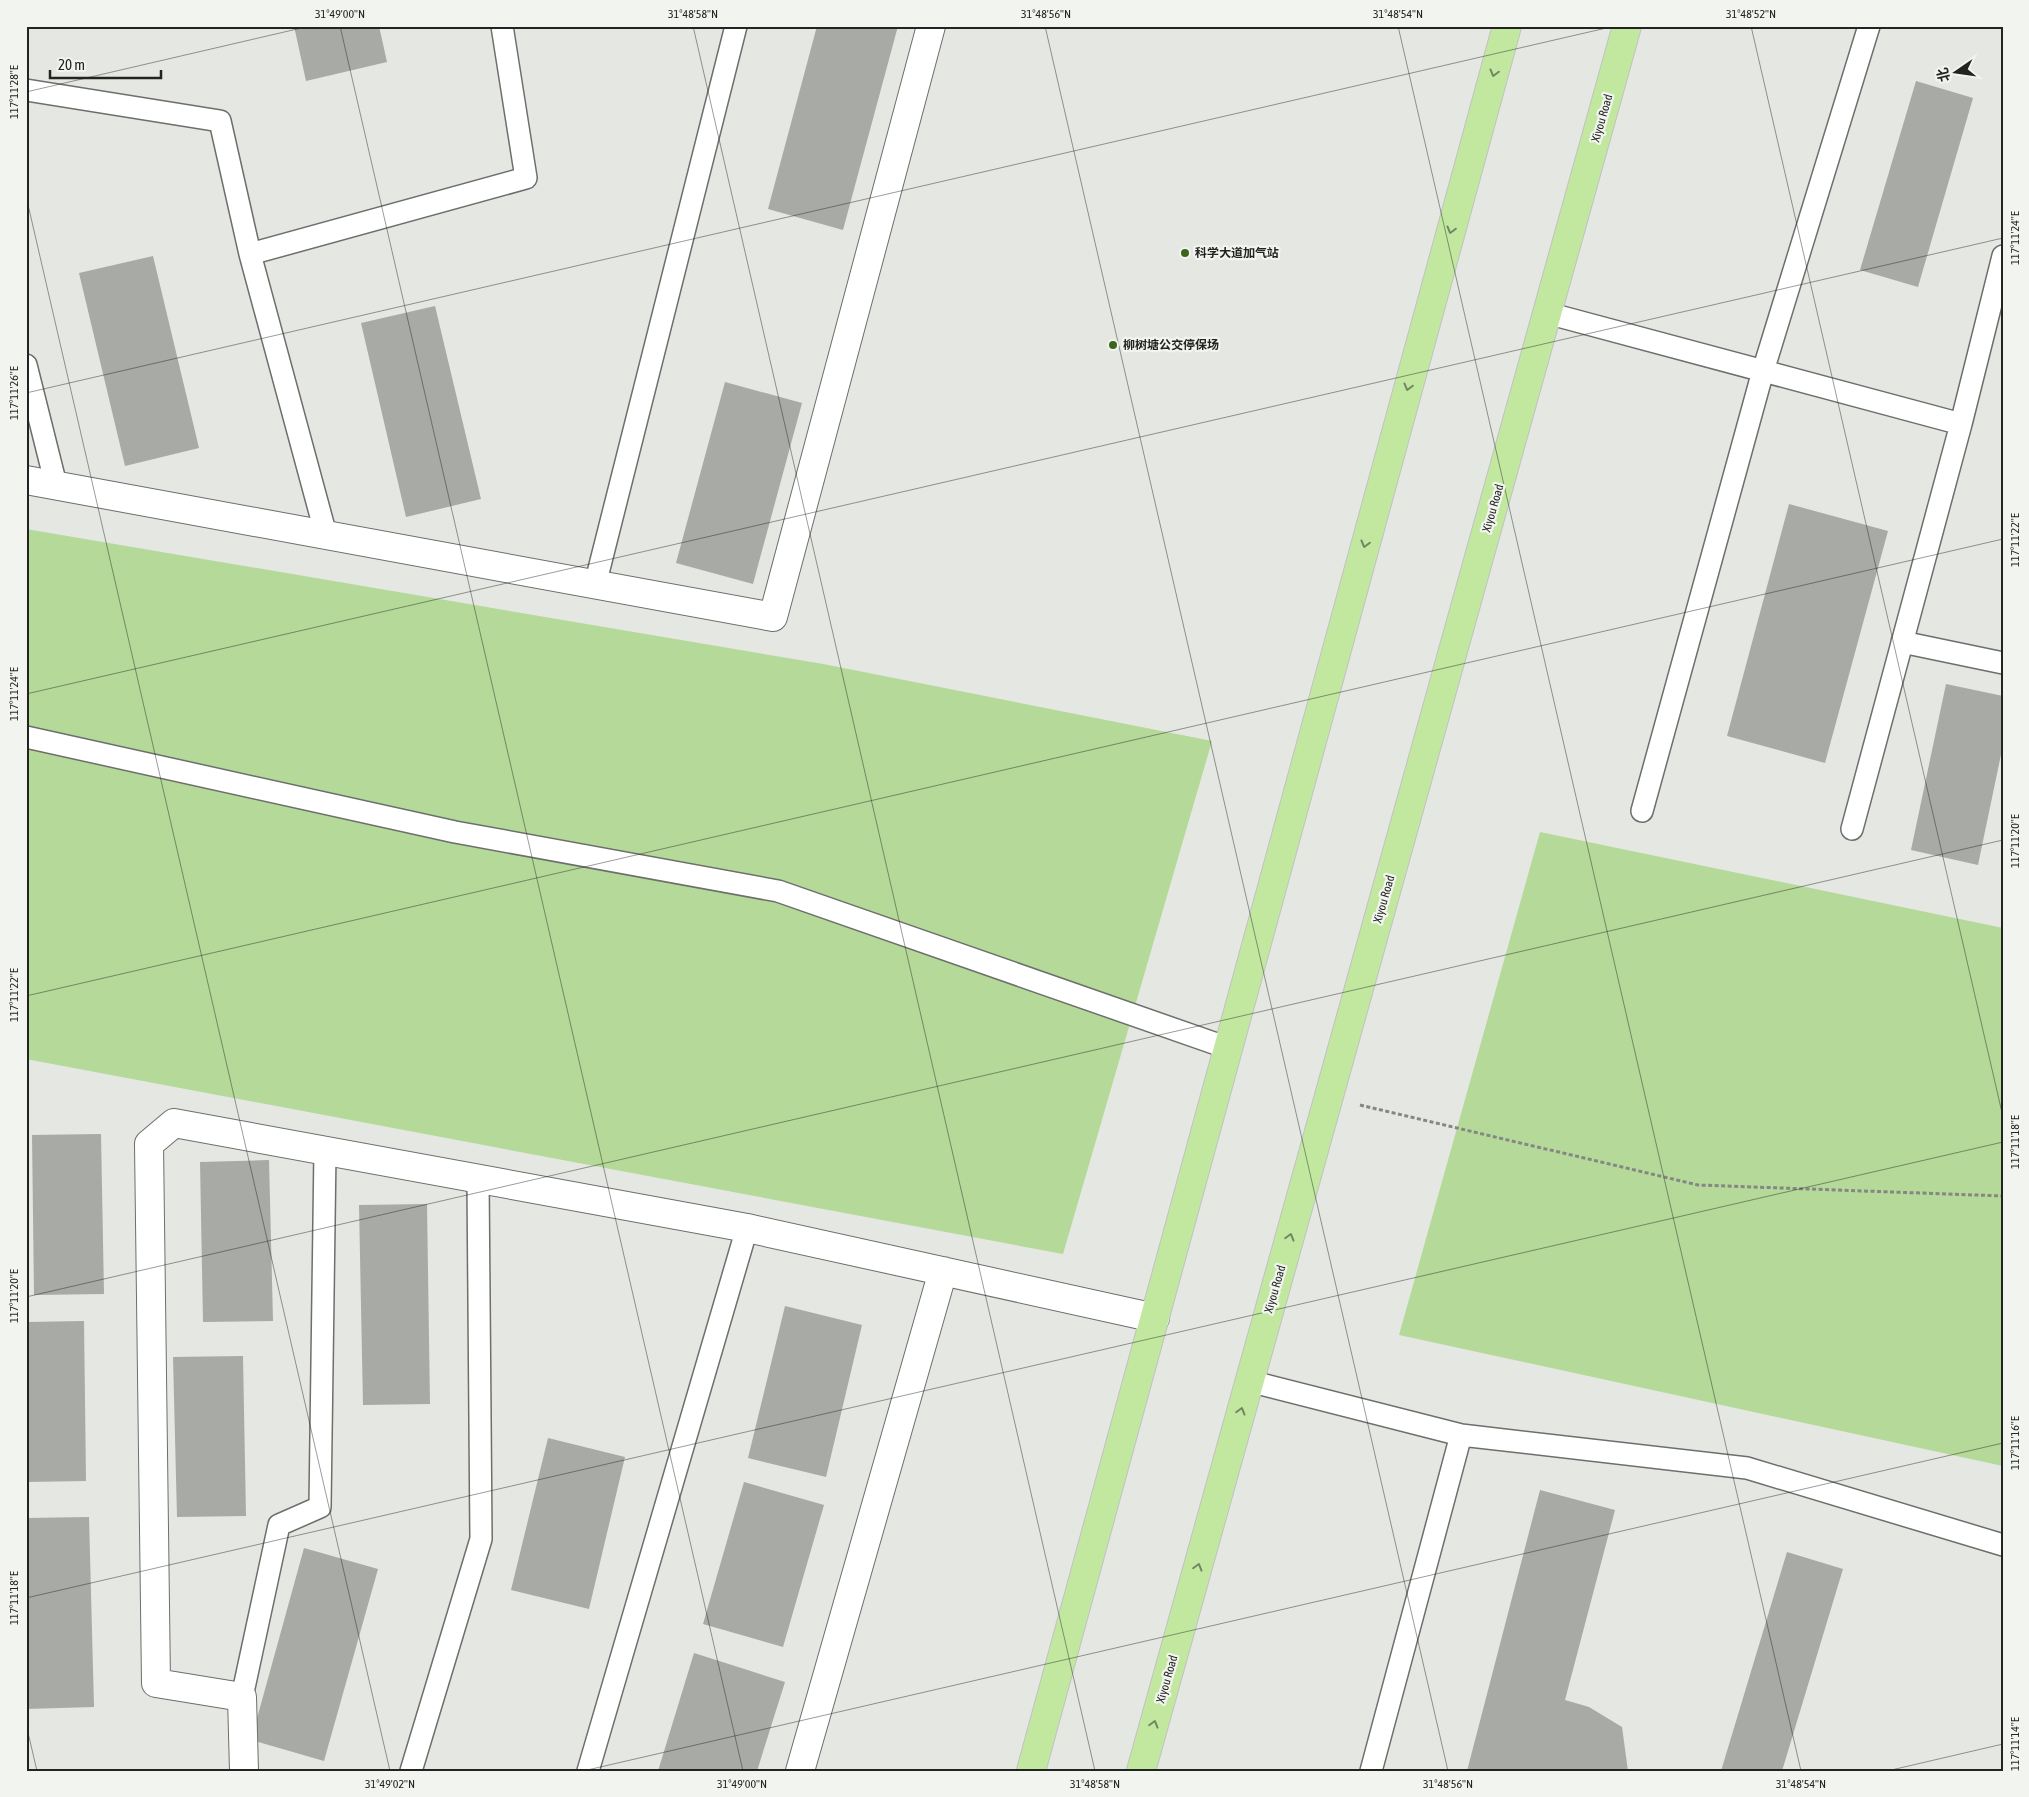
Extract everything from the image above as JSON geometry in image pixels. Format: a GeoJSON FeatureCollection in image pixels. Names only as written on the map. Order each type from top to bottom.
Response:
{"type":"FeatureCollection","features":[{"type":"Feature","properties":{"kind":"main road"},"geometry":{"type":"LineString","coordinates":[[1031,1771],[1507,26]]}},
{"type":"Feature","properties":{"kind":"main road","name":"Xiyou Road"},"geometry":{"type":"LineString","coordinates":[[1141,1771],[1627,26]]}},
{"type":"Feature","properties":{"kind":"street"},"geometry":{"type":"LineString","coordinates":[[26,480],[773,617],[931,26]]}},
{"type":"Feature","properties":{"kind":"street"},"geometry":{"type":"LineString","coordinates":[[244,1771],[242,1697],[156,1683],[149,1144],[174,1123],[747,1228],[1155,1318]]}},
{"type":"Feature","properties":{"kind":"street"},"geometry":{"type":"LineString","coordinates":[[800,1771],[943,1271]]}},
{"type":"Feature","properties":{"kind":"lane"},"geometry":{"type":"LineString","coordinates":[[250,254],[526,178],[502,26]]}},
{"type":"Feature","properties":{"kind":"lane"},"geometry":{"type":"LineString","coordinates":[[595,585],[736,26]]}},
{"type":"Feature","properties":{"kind":"lane"},"geometry":{"type":"LineString","coordinates":[[1642,811],[1764,371],[1869,26]]}},
{"type":"Feature","properties":{"kind":"lane"},"geometry":{"type":"LineString","coordinates":[[26,90],[220,122],[250,254],[326,535]]}},
{"type":"Feature","properties":{"kind":"lane"},"geometry":{"type":"LineString","coordinates":[[1852,828],[1960,424],[1994,326],[2003,256]]}},
{"type":"Feature","properties":{"kind":"lane"},"geometry":{"type":"LineString","coordinates":[[1548,313],[1960,424]]}},
{"type":"Feature","properties":{"kind":"lane"},"geometry":{"type":"LineString","coordinates":[[26,365],[56,485]]}},
{"type":"Feature","properties":{"kind":"lane"},"geometry":{"type":"LineString","coordinates":[[1902,642],[2003,663]]}},
{"type":"Feature","properties":{"kind":"lane"},"geometry":{"type":"LineString","coordinates":[[26,737],[455,832],[778,891],[1228,1048]]}},
{"type":"Feature","properties":{"kind":"lane"},"geometry":{"type":"LineString","coordinates":[[242,1697],[279,1525],[320,1507],[325,1151]]}},
{"type":"Feature","properties":{"kind":"lane"},"geometry":{"type":"LineString","coordinates":[[411,1771],[481,1539],[478,1179]]}},
{"type":"Feature","properties":{"kind":"lane"},"geometry":{"type":"LineString","coordinates":[[588,1771],[747,1228]]}},
{"type":"Feature","properties":{"kind":"lane"},"geometry":{"type":"LineString","coordinates":[[1249,1381],[1461,1436],[1747,1468],[2003,1544]]}},
{"type":"Feature","properties":{"kind":"lane"},"geometry":{"type":"LineString","coordinates":[[1371,1771],[1461,1436]]}},
{"type":"Feature","properties":{"kind":"path"},"geometry":{"type":"LineString","coordinates":[[1329,1097],[1698,1184],[2003,1196]]}},
{"type":"Feature","properties":{"kind":"green space"},"geometry":{"type":"Polygon","coordinates":[[[26,529],[823,664],[1212,741],[1063,1254],[26,1059],[26,529]]]}},
{"type":"Feature","properties":{"kind":"green space"},"geometry":{"type":"Polygon","coordinates":[[[1540,832],[2003,928],[2003,1466],[1399,1335],[1540,832]]]}},
{"type":"Feature","properties":{"kind":"building"},"geometry":{"type":"Polygon","coordinates":[[[294,26],[379,26],[387,62],[306,81],[294,26]]]}},
{"type":"Feature","properties":{"kind":"building"},"geometry":{"type":"Polygon","coordinates":[[[817,26],[898,26],[843,230],[768,209],[817,26]]]}},
{"type":"Feature","properties":{"kind":"building"},"geometry":{"type":"Polygon","coordinates":[[[1916,81],[1973,98],[1918,287],[1860,270],[1916,81]]]}},
{"type":"Feature","properties":{"kind":"building"},"geometry":{"type":"Polygon","coordinates":[[[153,256],[199,448],[125,466],[79,273],[153,256]]]}},
{"type":"Feature","properties":{"kind":"building"},"geometry":{"type":"Polygon","coordinates":[[[435,306],[481,499],[406,517],[361,323],[435,306]]]}},
{"type":"Feature","properties":{"kind":"building"},"geometry":{"type":"Polygon","coordinates":[[[725,382],[802,403],[753,584],[676,563],[725,382]]]}},
{"type":"Feature","properties":{"kind":"building"},"geometry":{"type":"Polygon","coordinates":[[[1789,504],[1888,531],[1825,763],[1727,736],[1789,504]]]}},
{"type":"Feature","properties":{"kind":"building"},"geometry":{"type":"Polygon","coordinates":[[[1946,684],[2003,696],[2003,745],[1978,865],[1911,850],[1946,684]]]}},
{"type":"Feature","properties":{"kind":"building"},"geometry":{"type":"Polygon","coordinates":[[[101,1134],[104,1294],[34,1295],[32,1135],[101,1134]]]}},
{"type":"Feature","properties":{"kind":"building"},"geometry":{"type":"Polygon","coordinates":[[[269,1160],[273,1321],[203,1322],[200,1162],[269,1160]]]}},
{"type":"Feature","properties":{"kind":"building"},"geometry":{"type":"Polygon","coordinates":[[[427,1204],[430,1404],[363,1405],[359,1205],[427,1204]]]}},
{"type":"Feature","properties":{"kind":"building"},"geometry":{"type":"Polygon","coordinates":[[[785,1306],[862,1325],[826,1477],[748,1458],[785,1306]]]}},
{"type":"Feature","properties":{"kind":"building"},"geometry":{"type":"Polygon","coordinates":[[[84,1321],[86,1481],[26,1482],[26,1322],[84,1321]]]}},
{"type":"Feature","properties":{"kind":"building"},"geometry":{"type":"Polygon","coordinates":[[[243,1356],[246,1516],[177,1517],[173,1357],[243,1356]]]}},
{"type":"Feature","properties":{"kind":"building"},"geometry":{"type":"Polygon","coordinates":[[[548,1438],[625,1457],[589,1609],[511,1590],[548,1438]]]}},
{"type":"Feature","properties":{"kind":"building"},"geometry":{"type":"Polygon","coordinates":[[[744,1482],[824,1505],[783,1647],[703,1624],[744,1482]]]}},
{"type":"Feature","properties":{"kind":"building"},"geometry":{"type":"Polygon","coordinates":[[[1540,1490],[1615,1510],[1565,1700],[1589,1707],[1622,1727],[1628,1771],[1467,1771],[1540,1490]]]}},
{"type":"Feature","properties":{"kind":"building"},"geometry":{"type":"Polygon","coordinates":[[[89,1517],[94,1707],[26,1709],[26,1518],[89,1517]]]}},
{"type":"Feature","properties":{"kind":"building"},"geometry":{"type":"Polygon","coordinates":[[[304,1548],[378,1569],[324,1761],[251,1740],[304,1548]]]}},
{"type":"Feature","properties":{"kind":"building"},"geometry":{"type":"Polygon","coordinates":[[[1787,1552],[1843,1569],[1782,1771],[1721,1771],[1787,1552]]]}},
{"type":"Feature","properties":{"kind":"building"},"geometry":{"type":"Polygon","coordinates":[[[694,1653],[785,1682],[757,1771],[658,1771],[694,1653]]]}},
{"type":"Feature","properties":{"kind":"place","name":"科学大道加气站"},"geometry":{"type":"Point","coordinates":[1185,253]}},
{"type":"Feature","properties":{"kind":"place","name":"柳树塘公交停保场"},"geometry":{"type":"Point","coordinates":[1113,345]}}]}
